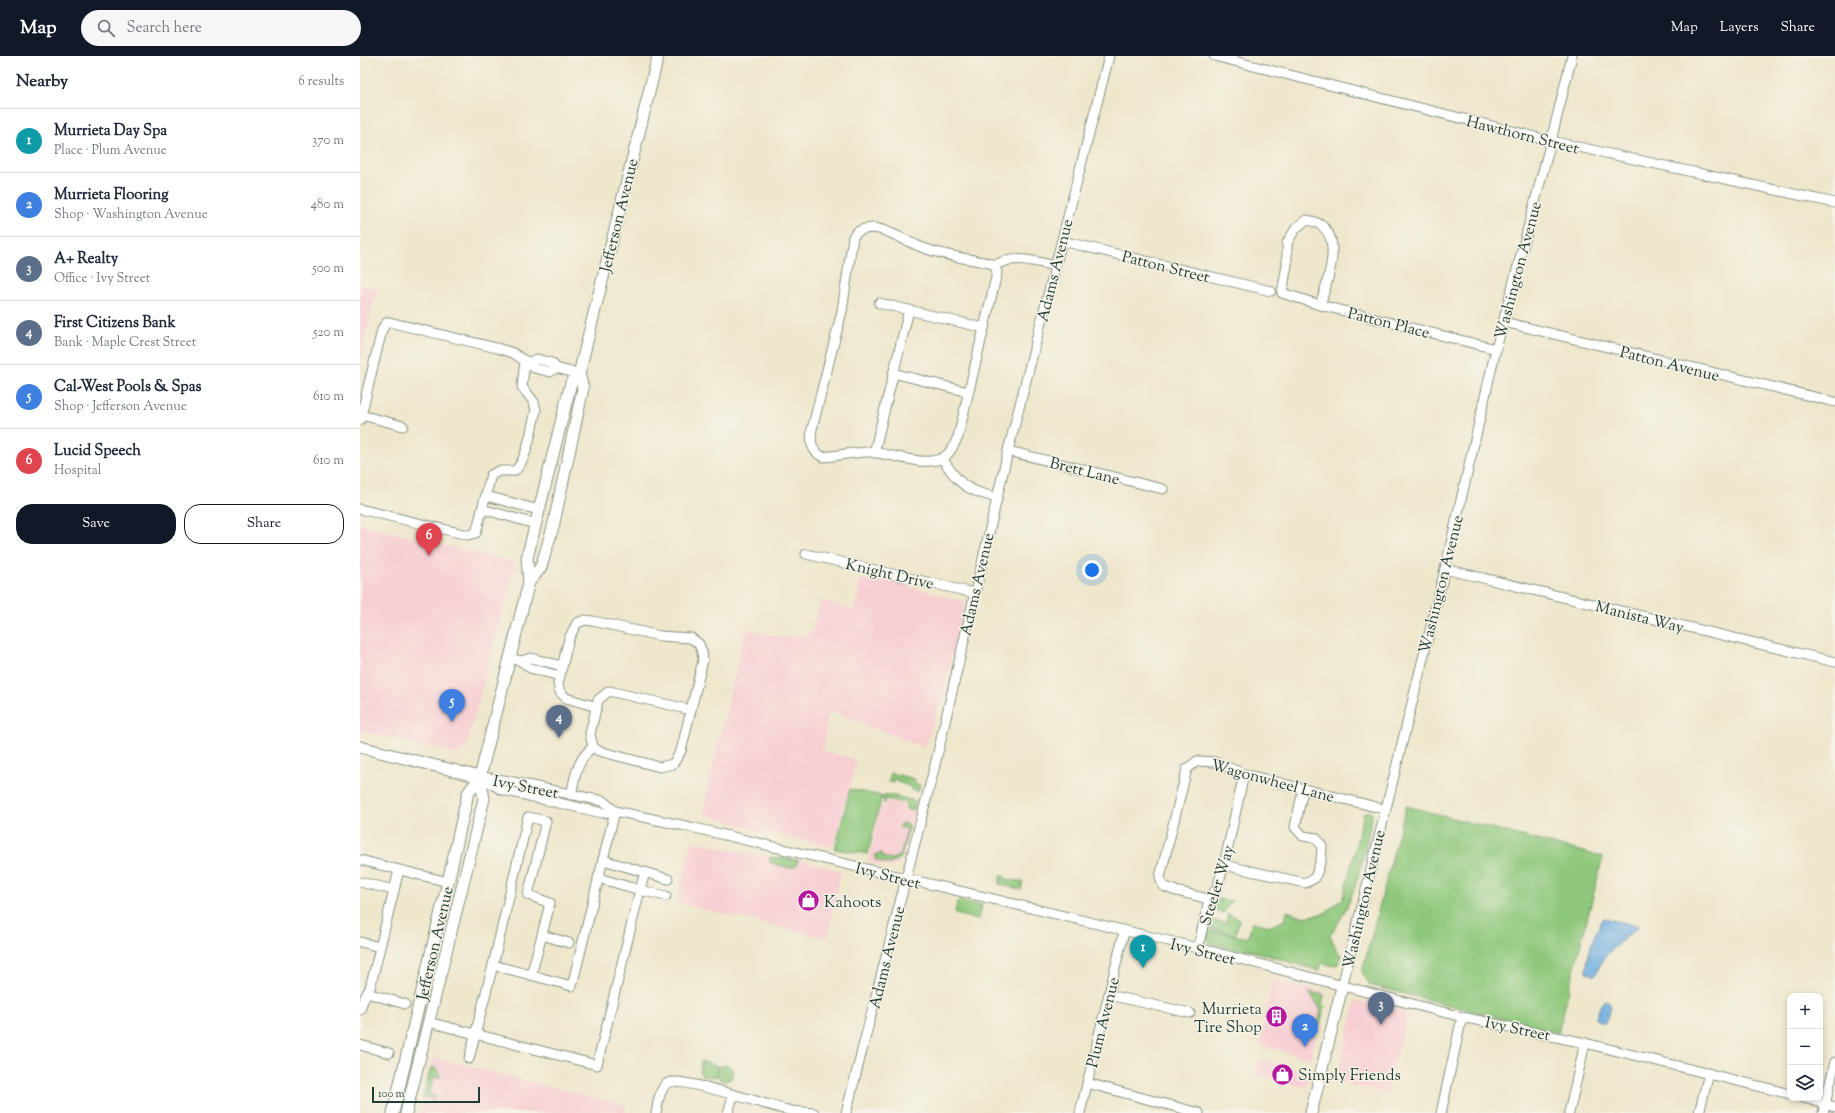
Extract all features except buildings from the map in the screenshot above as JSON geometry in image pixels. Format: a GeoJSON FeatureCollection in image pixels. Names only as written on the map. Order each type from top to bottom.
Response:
{"type":"FeatureCollection","features":[{"type":"Feature","properties":{"kind":"main road","name":"Jefferson Avenue"},"geometry":{"type":"LineString","coordinates":[[394,1113],[468,794],[480,777],[516,659],[529,582],[527,558],[571,383],[579,374],[658,56]]}},
{"type":"Feature","properties":{"kind":"main road","name":"Jefferson Avenue"},"geometry":{"type":"LineString","coordinates":[[529,582],[541,567],[553,527],[583,388],[579,374]]}},
{"type":"Feature","properties":{"kind":"main road"},"geometry":{"type":"LineString","coordinates":[[548,477],[551,493],[545,522],[553,527]]}},
{"type":"Feature","properties":{"kind":"main road"},"geometry":{"type":"LineString","coordinates":[[360,747],[480,777]]}},
{"type":"Feature","properties":{"kind":"main road","name":"Jefferson Avenue"},"geometry":{"type":"LineString","coordinates":[[406,1113],[484,799],[480,777]]}},
{"type":"Feature","properties":{"kind":"main road","name":"Washington Avenue"},"geometry":{"type":"LineString","coordinates":[[1311,1113],[1342,987]]}},
{"type":"Feature","properties":{"kind":"main road"},"geometry":{"type":"LineString","coordinates":[[413,1035],[416,1040],[414,1057],[418,1061]]}},
{"type":"Feature","properties":{"kind":"street","name":"Adams Avenue"},"geometry":{"type":"LineString","coordinates":[[846,1113],[935,765],[1008,451],[1109,56]]}},
{"type":"Feature","properties":{"kind":"street","name":"Hawthorn Street"},"geometry":{"type":"LineString","coordinates":[[1214,56],[1551,141],[1835,203]]}},
{"type":"Feature","properties":{"kind":"street","name":"Washington Avenue"},"geometry":{"type":"LineString","coordinates":[[1342,987],[1384,809],[1445,569],[1496,348],[1572,56]]}},
{"type":"Feature","properties":{"kind":"street","name":"Patton Place"},"geometry":{"type":"LineString","coordinates":[[1320,305],[1330,274],[1333,255],[1328,233],[1314,220],[1306,220],[1296,228],[1287,243],[1287,265],[1284,273],[1282,293],[1320,305],[1496,348]]}},
{"type":"Feature","properties":{"kind":"street"},"geometry":{"type":"LineString","coordinates":[[996,265],[998,273],[958,437],[952,448],[942,458],[936,461],[925,461],[874,453],[854,453],[823,457],[816,454],[810,439],[839,324],[850,247],[856,232],[863,229],[883,229],[916,245],[996,265],[1009,260],[1023,259],[1055,266]]}},
{"type":"Feature","properties":{"kind":"street","name":"Patton Street"},"geometry":{"type":"LineString","coordinates":[[1062,241],[1271,291]]}},
{"type":"Feature","properties":{"kind":"street"},"geometry":{"type":"LineString","coordinates":[[879,303],[984,328]]}},
{"type":"Feature","properties":{"kind":"street"},"geometry":{"type":"LineString","coordinates":[[874,453],[909,310]]}},
{"type":"Feature","properties":{"kind":"street"},"geometry":{"type":"LineString","coordinates":[[403,426],[361,418],[382,330],[386,323],[393,322],[497,348],[513,353],[527,361],[537,359],[552,363],[556,368],[579,374]]}},
{"type":"Feature","properties":{"kind":"street","name":"Patton Avenue"},"geometry":{"type":"LineString","coordinates":[[1504,322],[1835,402]]}},
{"type":"Feature","properties":{"kind":"street"},"geometry":{"type":"LineString","coordinates":[[360,509],[472,535],[478,530],[491,475],[499,471],[514,472],[521,466],[524,457],[536,410],[534,402],[522,387],[527,361]]}},
{"type":"Feature","properties":{"kind":"street"},"geometry":{"type":"LineString","coordinates":[[894,373],[968,392]]}},
{"type":"Feature","properties":{"kind":"street","name":"Brett Lane"},"geometry":{"type":"LineString","coordinates":[[1008,451],[1163,489]]}},
{"type":"Feature","properties":{"kind":"street"},"geometry":{"type":"LineString","coordinates":[[942,458],[953,476],[963,486],[976,492],[997,498]]}},
{"type":"Feature","properties":{"kind":"street"},"geometry":{"type":"LineString","coordinates":[[486,496],[539,510]]}},
{"type":"Feature","properties":{"kind":"street"},"geometry":{"type":"LineString","coordinates":[[502,514],[505,501]]}},
{"type":"Feature","properties":{"kind":"street"},"geometry":{"type":"LineString","coordinates":[[482,509],[536,524]]}},
{"type":"Feature","properties":{"kind":"street","name":"Knight Drive"},"geometry":{"type":"LineString","coordinates":[[806,554],[974,593]]}},
{"type":"Feature","properties":{"kind":"street","name":"Manista Way"},"geometry":{"type":"LineString","coordinates":[[1445,569],[1835,662]]}},
{"type":"Feature","properties":{"kind":"street"},"geometry":{"type":"LineString","coordinates":[[597,707],[566,698],[560,692],[558,684],[572,629],[577,623],[584,620],[653,635],[691,638],[699,644],[703,660],[691,710],[681,751],[674,762],[660,767],[599,751],[593,747],[590,734],[597,707],[598,700],[603,694],[609,691],[691,710]]}},
{"type":"Feature","properties":{"kind":"street"},"geometry":{"type":"LineString","coordinates":[[516,659],[531,658],[562,666]]}},
{"type":"Feature","properties":{"kind":"street"},"geometry":{"type":"LineString","coordinates":[[516,659],[530,668],[560,676]]}},
{"type":"Feature","properties":{"kind":"street"},"geometry":{"type":"LineString","coordinates":[[571,795],[580,761],[593,747]]}},
{"type":"Feature","properties":{"kind":"street","name":"Wagonwheel Lane"},"geometry":{"type":"LineString","coordinates":[[1209,899],[1176,891],[1164,886],[1160,877],[1187,769],[1197,761],[1215,762],[1244,774],[1303,790],[1384,809]]}},
{"type":"Feature","properties":{"kind":"street","name":"Steeler Way"},"geometry":{"type":"LineString","coordinates":[[1198,948],[1209,899],[1218,888],[1244,774]]}},
{"type":"Feature","properties":{"kind":"street","name":"Ivy Street"},"geometry":{"type":"LineString","coordinates":[[480,777],[502,790],[602,814],[616,811]]}},
{"type":"Feature","properties":{"kind":"street","name":"Ivy Street"},"geometry":{"type":"LineString","coordinates":[[480,777],[503,780],[603,801],[616,811],[1124,932],[1198,948],[1342,987],[1462,1017],[1586,1043],[1787,1093]]}},
{"type":"Feature","properties":{"kind":"street"},"geometry":{"type":"LineString","coordinates":[[1224,865],[1305,883],[1315,878],[1321,860],[1322,846],[1316,838],[1303,836],[1295,827],[1303,790]]}},
{"type":"Feature","properties":{"kind":"street"},"geometry":{"type":"LineString","coordinates":[[493,965],[572,986],[616,811]]}},
{"type":"Feature","properties":{"kind":"street"},"geometry":{"type":"LineString","coordinates":[[470,1059],[528,818],[546,821],[528,896],[550,903],[531,975]]}},
{"type":"Feature","properties":{"kind":"street"},"geometry":{"type":"LineString","coordinates":[[360,860],[448,882]]}},
{"type":"Feature","properties":{"kind":"street"},"geometry":{"type":"LineString","coordinates":[[603,860],[668,879]]}},
{"type":"Feature","properties":{"kind":"street"},"geometry":{"type":"LineString","coordinates":[[360,1010],[370,988],[399,870]]}},
{"type":"Feature","properties":{"kind":"street"},"geometry":{"type":"LineString","coordinates":[[428,1022],[597,1065],[645,872]]}},
{"type":"Feature","properties":{"kind":"street"},"geometry":{"type":"LineString","coordinates":[[598,878],[666,896]]}},
{"type":"Feature","properties":{"kind":"street"},"geometry":{"type":"LineString","coordinates":[[360,882],[394,890]]}},
{"type":"Feature","properties":{"kind":"street","name":"Plum Avenue"},"geometry":{"type":"LineString","coordinates":[[1080,1113],[1124,932]]}},
{"type":"Feature","properties":{"kind":"street"},"geometry":{"type":"LineString","coordinates":[[542,935],[569,943]]}},
{"type":"Feature","properties":{"kind":"street"},"geometry":{"type":"LineString","coordinates":[[360,942],[380,947]]}},
{"type":"Feature","properties":{"kind":"street"},"geometry":{"type":"LineString","coordinates":[[367,993],[405,1004]]}},
{"type":"Feature","properties":{"kind":"street"},"geometry":{"type":"LineString","coordinates":[[1109,995],[1190,1013]]}},
{"type":"Feature","properties":{"kind":"street"},"geometry":{"type":"LineString","coordinates":[[1440,1113],[1462,1017]]}},
{"type":"Feature","properties":{"kind":"street"},"geometry":{"type":"LineString","coordinates":[[1569,1113],[1586,1043]]}},
{"type":"Feature","properties":{"kind":"street"},"geometry":{"type":"LineString","coordinates":[[360,1045],[388,1053]]}},
{"type":"Feature","properties":{"kind":"street"},"geometry":{"type":"LineString","coordinates":[[1823,1113],[1831,1105],[1832,1071],[1835,1062]]}},
{"type":"Feature","properties":{"kind":"street"},"geometry":{"type":"LineString","coordinates":[[1699,1113],[1709,1074]]}},
{"type":"Feature","properties":{"kind":"street"},"geometry":{"type":"LineString","coordinates":[[656,1113],[663,1088],[667,1083],[673,1082],[680,1082],[799,1112],[814,1113]]}},
{"type":"Feature","properties":{"kind":"street"},"geometry":{"type":"LineString","coordinates":[[1087,1083],[1199,1113]]}},
{"type":"Feature","properties":{"kind":"street"},"geometry":{"type":"LineString","coordinates":[[728,1113],[733,1096]]}},
{"type":"Feature","properties":{"kind":"street"},"geometry":{"type":"LineString","coordinates":[[1816,1101],[1831,1105]]}},
{"type":"Feature","properties":{"kind":"shaded area"},"geometry":{"type":"Polygon","coordinates":[[[360,285],[376,289],[360,361],[360,285]]]}},
{"type":"Feature","properties":{"kind":"shaded area"},"geometry":{"type":"Polygon","coordinates":[[[360,524],[515,563],[466,748],[457,754],[360,731],[360,524]]]}},
{"type":"Feature","properties":{"kind":"shaded area"},"geometry":{"type":"Polygon","coordinates":[[[860,580],[893,582],[965,602],[942,697],[925,748],[829,710],[823,751],[857,760],[833,847],[755,830],[704,814],[707,788],[746,629],[784,638],[802,636],[811,633],[821,600],[854,610],[860,580]]]}},
{"type":"Feature","properties":{"kind":"shaded area"},"geometry":{"type":"Polygon","coordinates":[[[887,801],[903,804],[904,810],[915,813],[898,864],[891,867],[868,862],[881,806],[885,807],[887,801]]]}},
{"type":"Feature","properties":{"kind":"shaded area"},"geometry":{"type":"Polygon","coordinates":[[[692,841],[755,855],[796,859],[841,871],[827,938],[676,903],[692,841]]]}},
{"type":"Feature","properties":{"kind":"shaded area"},"geometry":{"type":"Polygon","coordinates":[[[1272,980],[1325,992],[1311,1059],[1260,1045],[1272,980]]]}},
{"type":"Feature","properties":{"kind":"shaded area"},"geometry":{"type":"Polygon","coordinates":[[[1356,1000],[1408,1012],[1386,1093],[1336,1081],[1356,1000]]]}},
{"type":"Feature","properties":{"kind":"shaded area"},"geometry":{"type":"Polygon","coordinates":[[[433,1057],[627,1106],[625,1113],[420,1113],[433,1057]]]}},
{"type":"Feature","properties":{"kind":"shaded area","name":"Simply Friends"},"geometry":{"type":"Polygon","coordinates":[[[1260,1059],[1309,1073],[1306,1088],[1256,1075],[1260,1059]]]}},
{"type":"Feature","properties":{"kind":"green space"},"geometry":{"type":"Polygon","coordinates":[[[891,773],[914,779],[916,784],[920,785],[918,792],[911,790],[911,787],[898,782],[898,780],[894,779],[893,783],[888,782],[891,773]]]}},
{"type":"Feature","properties":{"kind":"green space"},"geometry":{"type":"Polygon","coordinates":[[[850,789],[881,796],[868,854],[835,849],[850,789]]]}},
{"type":"Feature","properties":{"kind":"green space"},"geometry":{"type":"Polygon","coordinates":[[[885,794],[916,801],[913,811],[906,809],[906,803],[886,799],[884,804],[884,800],[881,799],[882,796],[885,797],[885,794]]]}},
{"type":"Feature","properties":{"kind":"green space"},"geometry":{"type":"Polygon","coordinates":[[[1406,806],[1603,857],[1558,1033],[1370,985],[1362,972],[1406,806]]]}},
{"type":"Feature","properties":{"kind":"green space"},"geometry":{"type":"Polygon","coordinates":[[[1369,811],[1373,814],[1358,877],[1347,907],[1330,935],[1338,953],[1342,955],[1339,963],[1334,966],[1322,963],[1319,971],[1247,949],[1242,952],[1208,943],[1207,938],[1209,930],[1248,938],[1252,922],[1271,926],[1285,920],[1287,911],[1305,917],[1325,913],[1343,898],[1364,813],[1369,811]]]}},
{"type":"Feature","properties":{"kind":"green space"},"geometry":{"type":"Polygon","coordinates":[[[903,823],[909,825],[901,858],[890,864],[875,859],[876,854],[881,853],[883,857],[892,859],[901,854],[907,829],[899,827],[900,824],[903,823]]]}},
{"type":"Feature","properties":{"kind":"green space"},"geometry":{"type":"Polygon","coordinates":[[[770,857],[798,860],[796,866],[790,868],[771,863],[770,857]]]}},
{"type":"Feature","properties":{"kind":"green space"},"geometry":{"type":"Polygon","coordinates":[[[1001,875],[1004,876],[1003,878],[1023,882],[1021,890],[999,884],[1001,875]]]}},
{"type":"Feature","properties":{"kind":"green space"},"geometry":{"type":"Polygon","coordinates":[[[1218,899],[1232,901],[1223,913],[1216,910],[1213,911],[1215,902],[1218,899]]]}},
{"type":"Feature","properties":{"kind":"green space"},"geometry":{"type":"Polygon","coordinates":[[[959,900],[982,905],[979,920],[955,914],[957,902],[959,900]]]}},
{"type":"Feature","properties":{"kind":"green space"},"geometry":{"type":"Polygon","coordinates":[[[1228,914],[1240,919],[1235,935],[1210,928],[1212,920],[1225,923],[1228,914]]]}},
{"type":"Feature","properties":{"kind":"green space"},"geometry":{"type":"Polygon","coordinates":[[[1309,992],[1324,995],[1322,1005],[1325,1006],[1320,1025],[1318,1023],[1321,1010],[1309,992]]]}},
{"type":"Feature","properties":{"kind":"green space"},"geometry":{"type":"Polygon","coordinates":[[[701,1061],[717,1066],[716,1077],[702,1076],[699,1071],[701,1061]]]}},
{"type":"Feature","properties":{"kind":"green space"},"geometry":{"type":"Polygon","coordinates":[[[725,1065],[731,1067],[733,1073],[731,1079],[725,1081],[719,1079],[717,1073],[719,1067],[725,1065]]]}},
{"type":"Feature","properties":{"kind":"green space"},"geometry":{"type":"Polygon","coordinates":[[[431,1067],[435,1068],[440,1078],[434,1077],[429,1095],[435,1096],[434,1099],[423,1097],[431,1067]]]}},
{"type":"Feature","properties":{"kind":"water"},"geometry":{"type":"Polygon","coordinates":[[[1604,918],[1639,926],[1609,952],[1604,958],[1595,976],[1586,973],[1588,959],[1591,944],[1604,918]]]}},
{"type":"Feature","properties":{"kind":"water"},"geometry":{"type":"Polygon","coordinates":[[[1605,1000],[1609,1002],[1611,1008],[1605,1023],[1602,1023],[1596,1018],[1601,1004],[1605,1000]]]}},
{"type":"Feature","properties":{"kind":"place","name":"Lucid Speech"},"geometry":{"type":"Point","coordinates":[429,556]}},
{"type":"Feature","properties":{"kind":"place","name":"Cal-West Pools & Spas"},"geometry":{"type":"Point","coordinates":[452,722]}},
{"type":"Feature","properties":{"kind":"place","name":"First Citizens Bank"},"geometry":{"type":"Point","coordinates":[559,738]}},
{"type":"Feature","properties":{"kind":"place","name":"Kahoots"},"geometry":{"type":"Point","coordinates":[808,901]}},
{"type":"Feature","properties":{"kind":"place","name":"Murrieta Day Spa"},"geometry":{"type":"Point","coordinates":[1143,968]}},
{"type":"Feature","properties":{"kind":"place","name":"Murrieta Tire Shop"},"geometry":{"type":"Point","coordinates":[1277,1017]}},
{"type":"Feature","properties":{"kind":"place","name":"A+ Realty"},"geometry":{"type":"Point","coordinates":[1381,1025]}},
{"type":"Feature","properties":{"kind":"place","name":"Murrieta Flooring"},"geometry":{"type":"Point","coordinates":[1305,1047]}},
{"type":"Feature","properties":{"kind":"place","name":"Simply Friends"},"geometry":{"type":"Point","coordinates":[1283,1074]}}]}
